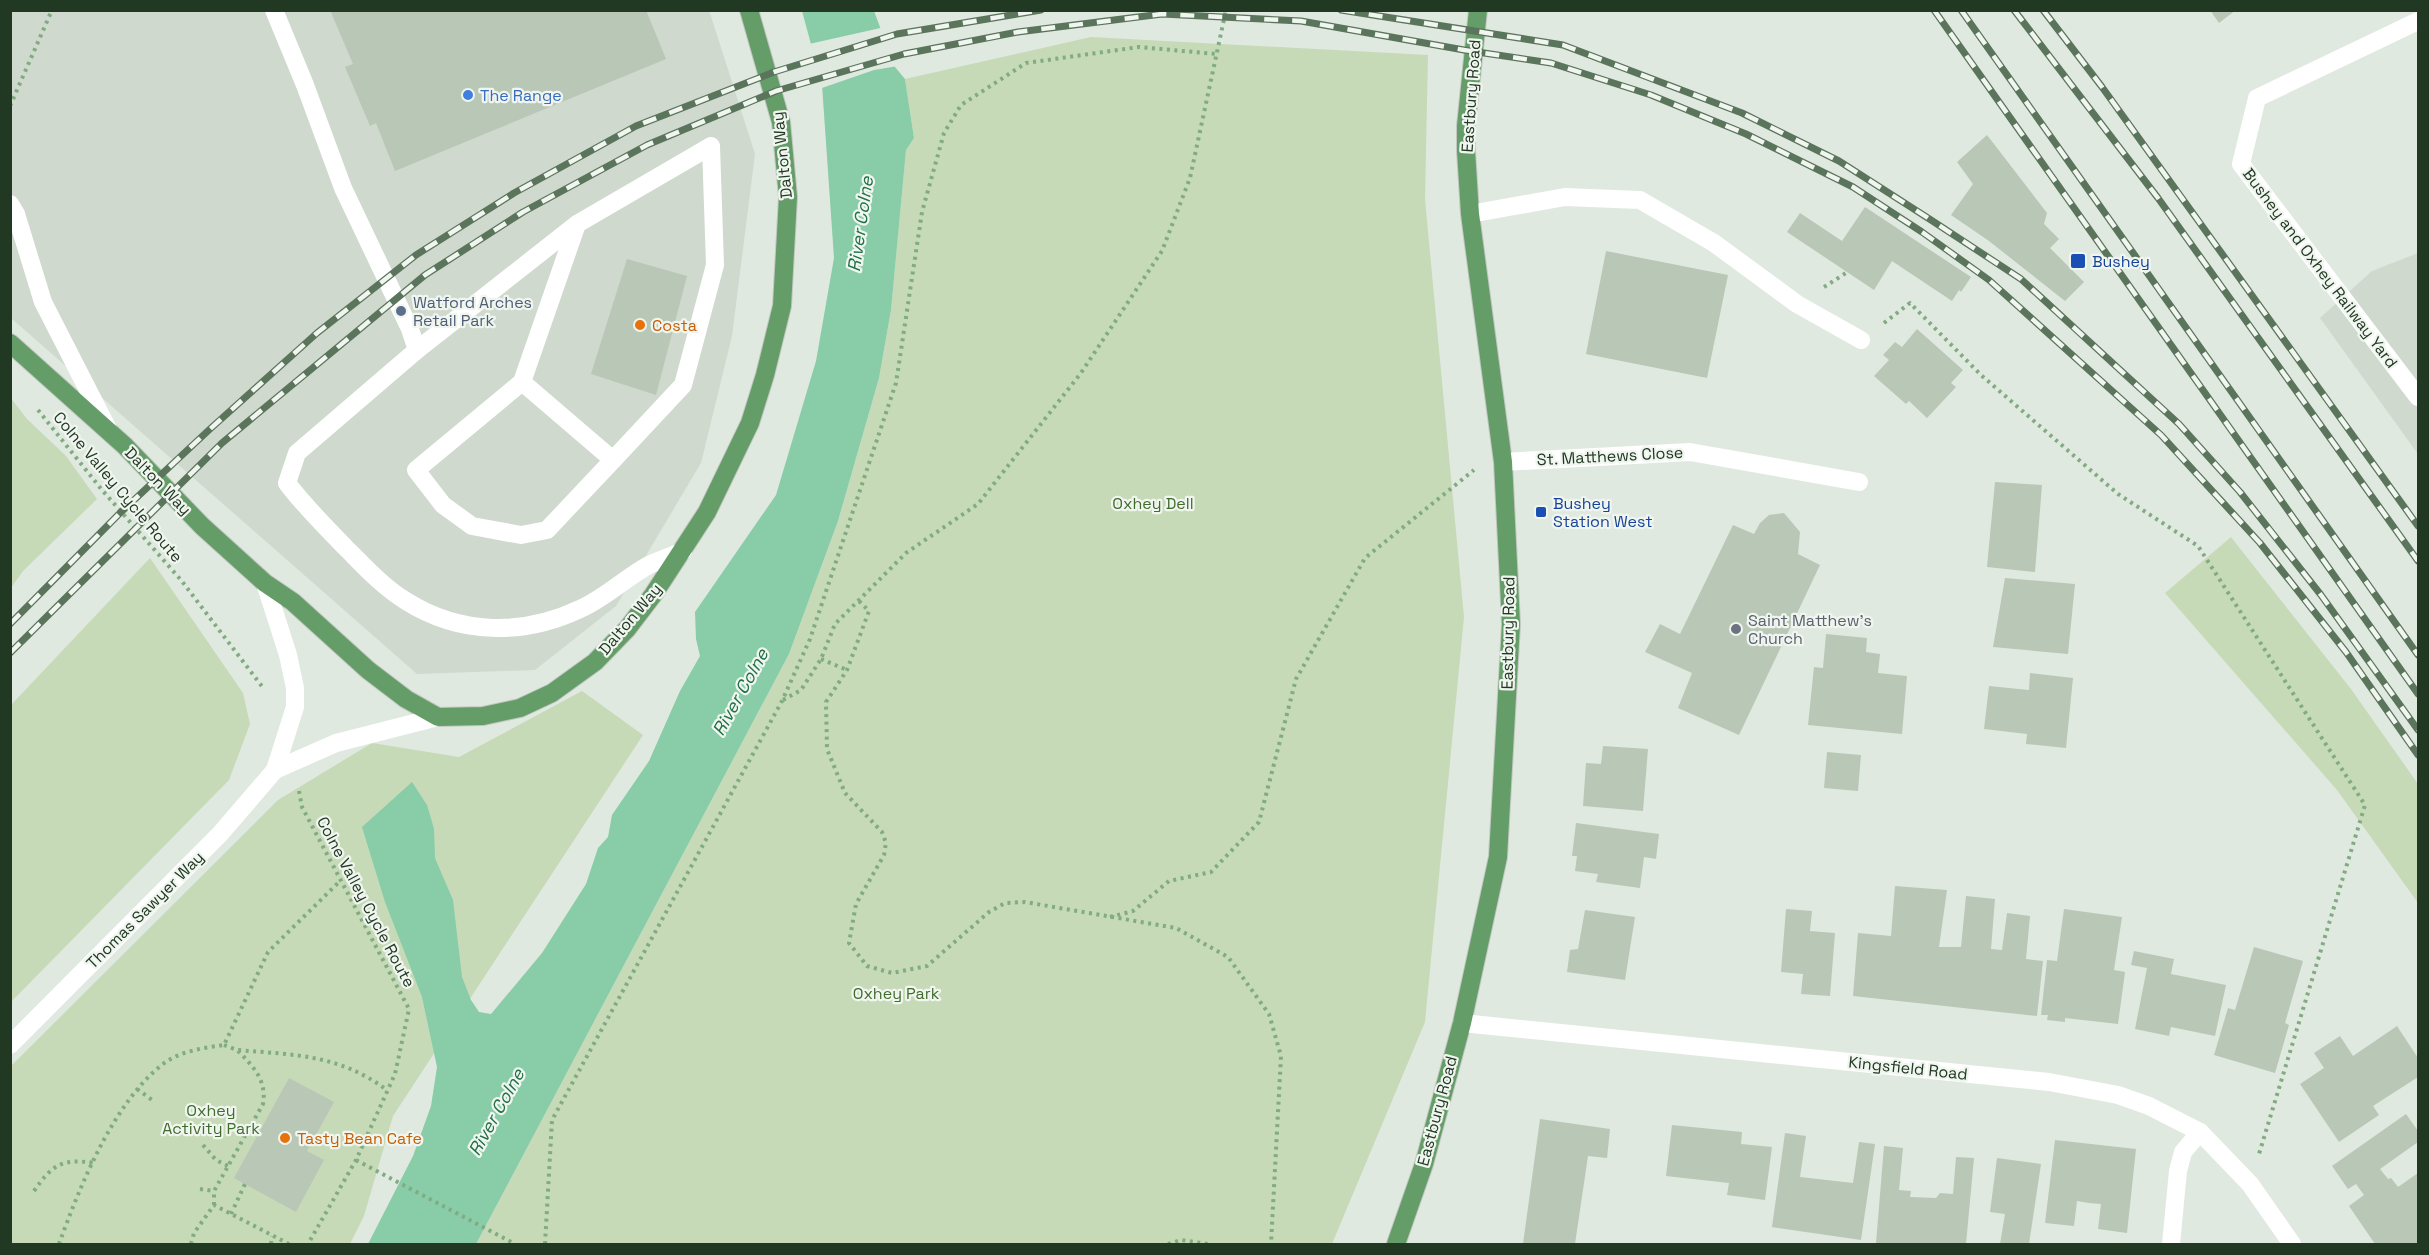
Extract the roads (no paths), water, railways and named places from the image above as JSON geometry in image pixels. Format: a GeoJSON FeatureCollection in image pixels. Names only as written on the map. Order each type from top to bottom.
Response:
{"type":"FeatureCollection","features":[{"type":"Feature","properties":{"kind":"main road","name":"Dalton Way"},"geometry":{"type":"LineString","coordinates":[[10,343],[110,433],[201,526],[265,584],[293,602],[377,677],[406,699],[438,717],[483,716],[520,708],[552,693],[595,662],[627,629],[654,595],[708,512],[750,423],[765,375],[782,306],[788,197],[781,122],[749,10]]}},
{"type":"Feature","properties":{"kind":"main road","name":"Eastbury Road"},"geometry":{"type":"LineString","coordinates":[[1396,1245],[1424,1164],[1462,1023],[1498,857],[1511,624],[1503,462],[1470,214],[1466,126],[1478,10]]}},
{"type":"Feature","properties":{"kind":"street"},"geometry":{"type":"LineString","coordinates":[[274,10],[343,188],[410,329],[417,350]]}},
{"type":"Feature","properties":{"kind":"street","name":"Bushey and Oxhey Railway Yard"},"geometry":{"type":"LineString","coordinates":[[2418,21],[2257,98],[2241,164],[2418,397]]}},
{"type":"Feature","properties":{"kind":"street"},"geometry":{"type":"LineString","coordinates":[[577,224],[522,382],[416,470],[443,505],[472,526],[521,535],[547,530],[683,385],[715,265],[711,146],[577,224],[417,350],[297,453],[287,483],[305,508],[374,576],[405,601],[432,616],[458,624],[486,628],[518,628],[552,620],[581,609],[649,566],[683,551]]}},
{"type":"Feature","properties":{"kind":"street"},"geometry":{"type":"LineString","coordinates":[[1470,214],[1565,197],[1640,200],[1714,243],[1797,304],[1861,340]]}},
{"type":"Feature","properties":{"kind":"street"},"geometry":{"type":"LineString","coordinates":[[10,204],[16,214],[44,302],[110,433]]}},
{"type":"Feature","properties":{"kind":"street"},"geometry":{"type":"LineString","coordinates":[[522,382],[613,460]]}},
{"type":"Feature","properties":{"kind":"street","name":"St. Matthews Close"},"geometry":{"type":"LineString","coordinates":[[1503,462],[1690,452],[1858,482]]}},
{"type":"Feature","properties":{"kind":"street","name":"Thomas Sawyer Way"},"geometry":{"type":"LineString","coordinates":[[10,1045],[220,834],[275,770],[295,707],[295,688],[288,655],[265,584]]}},
{"type":"Feature","properties":{"kind":"street","name":"Thomas Sawyer Way"},"geometry":{"type":"LineString","coordinates":[[275,770],[336,743],[438,717]]}},
{"type":"Feature","properties":{"kind":"street","name":"Kingsfield Road"},"geometry":{"type":"LineString","coordinates":[[1462,1023],[2049,1082],[2118,1095],[2149,1106],[2200,1132],[2250,1184],[2292,1245]]}},
{"type":"Feature","properties":{"kind":"street"},"geometry":{"type":"LineString","coordinates":[[2171,1245],[2178,1171],[2183,1152],[2200,1132]]}},
{"type":"Feature","properties":{"kind":"water","name":"River Colne"},"geometry":{"type":"Polygon","coordinates":[[[802,11],[874,11],[895,67],[905,79],[914,138],[906,150],[891,310],[879,378],[838,521],[789,654],[476,1244],[368,1244],[413,1156],[431,1106],[437,1067],[422,997],[385,902],[362,827],[412,782],[427,805],[434,829],[435,858],[453,900],[462,977],[471,1000],[479,1012],[491,1014],[542,953],[586,884],[598,848],[608,837],[612,815],[649,761],[680,691],[700,656],[696,639],[695,612],[776,495],[816,361],[834,258],[822,85],[802,11]]]}},
{"type":"Feature","properties":{"kind":"railway"},"geometry":{"type":"LineString","coordinates":[[10,624],[119,514],[317,333],[416,255],[514,193],[636,126],[774,72],[897,34],[1041,10]]}},
{"type":"Feature","properties":{"kind":"railway"},"geometry":{"type":"LineString","coordinates":[[1341,10],[1563,45],[1742,113],[1839,161],[2021,279],[2179,424],[2240,492],[2321,595],[2418,730]]}},
{"type":"Feature","properties":{"kind":"railway"},"geometry":{"type":"LineString","coordinates":[[1934,10],[2418,694]]}},
{"type":"Feature","properties":{"kind":"railway"},"geometry":{"type":"LineString","coordinates":[[1961,10],[2418,655]]}},
{"type":"Feature","properties":{"kind":"railway"},"geometry":{"type":"LineString","coordinates":[[2014,10],[2158,198],[2418,561]]}},
{"type":"Feature","properties":{"kind":"railway"},"geometry":{"type":"LineString","coordinates":[[2043,10],[2102,87],[2418,526]]}},
{"type":"Feature","properties":{"kind":"railway"},"geometry":{"type":"LineString","coordinates":[[10,653],[222,443],[425,275],[523,212],[647,145],[776,91],[904,54],[1018,32],[1162,14],[1301,21],[1551,63],[1651,95],[1746,134],[1853,187],[1922,232],[1989,280],[2161,435],[2260,543],[2346,652],[2418,755]]}},
{"type":"Feature","properties":{"kind":"place","name":"The Range"},"geometry":{"type":"Point","coordinates":[468,95]}},
{"type":"Feature","properties":{"kind":"place","name":"Bushey"},"geometry":{"type":"Point","coordinates":[2078,261]}},
{"type":"Feature","properties":{"kind":"place","name":"Watford Arches Retail Park"},"geometry":{"type":"Point","coordinates":[401,311]}},
{"type":"Feature","properties":{"kind":"place","name":"Costa"},"geometry":{"type":"Point","coordinates":[640,325]}},
{"type":"Feature","properties":{"kind":"place","name":"Bushey Station West"},"geometry":{"type":"Point","coordinates":[1541,512]}},
{"type":"Feature","properties":{"kind":"place","name":"Saint Matthew's Church"},"geometry":{"type":"Point","coordinates":[1736,629]}},
{"type":"Feature","properties":{"kind":"place","name":"Tasty Bean Cafe"},"geometry":{"type":"Point","coordinates":[285,1138]}},
{"type":"Feature","properties":{"kind":"park label","name":"Oxhey Dell"},"geometry":{"type":"Point","coordinates":[1153,503]}},
{"type":"Feature","properties":{"kind":"park label","name":"Oxhey Park"},"geometry":{"type":"Point","coordinates":[896,993]}},
{"type":"Feature","properties":{"kind":"park label","name":"Oxhey Activity Park"},"geometry":{"type":"Point","coordinates":[211,1119]}}]}
